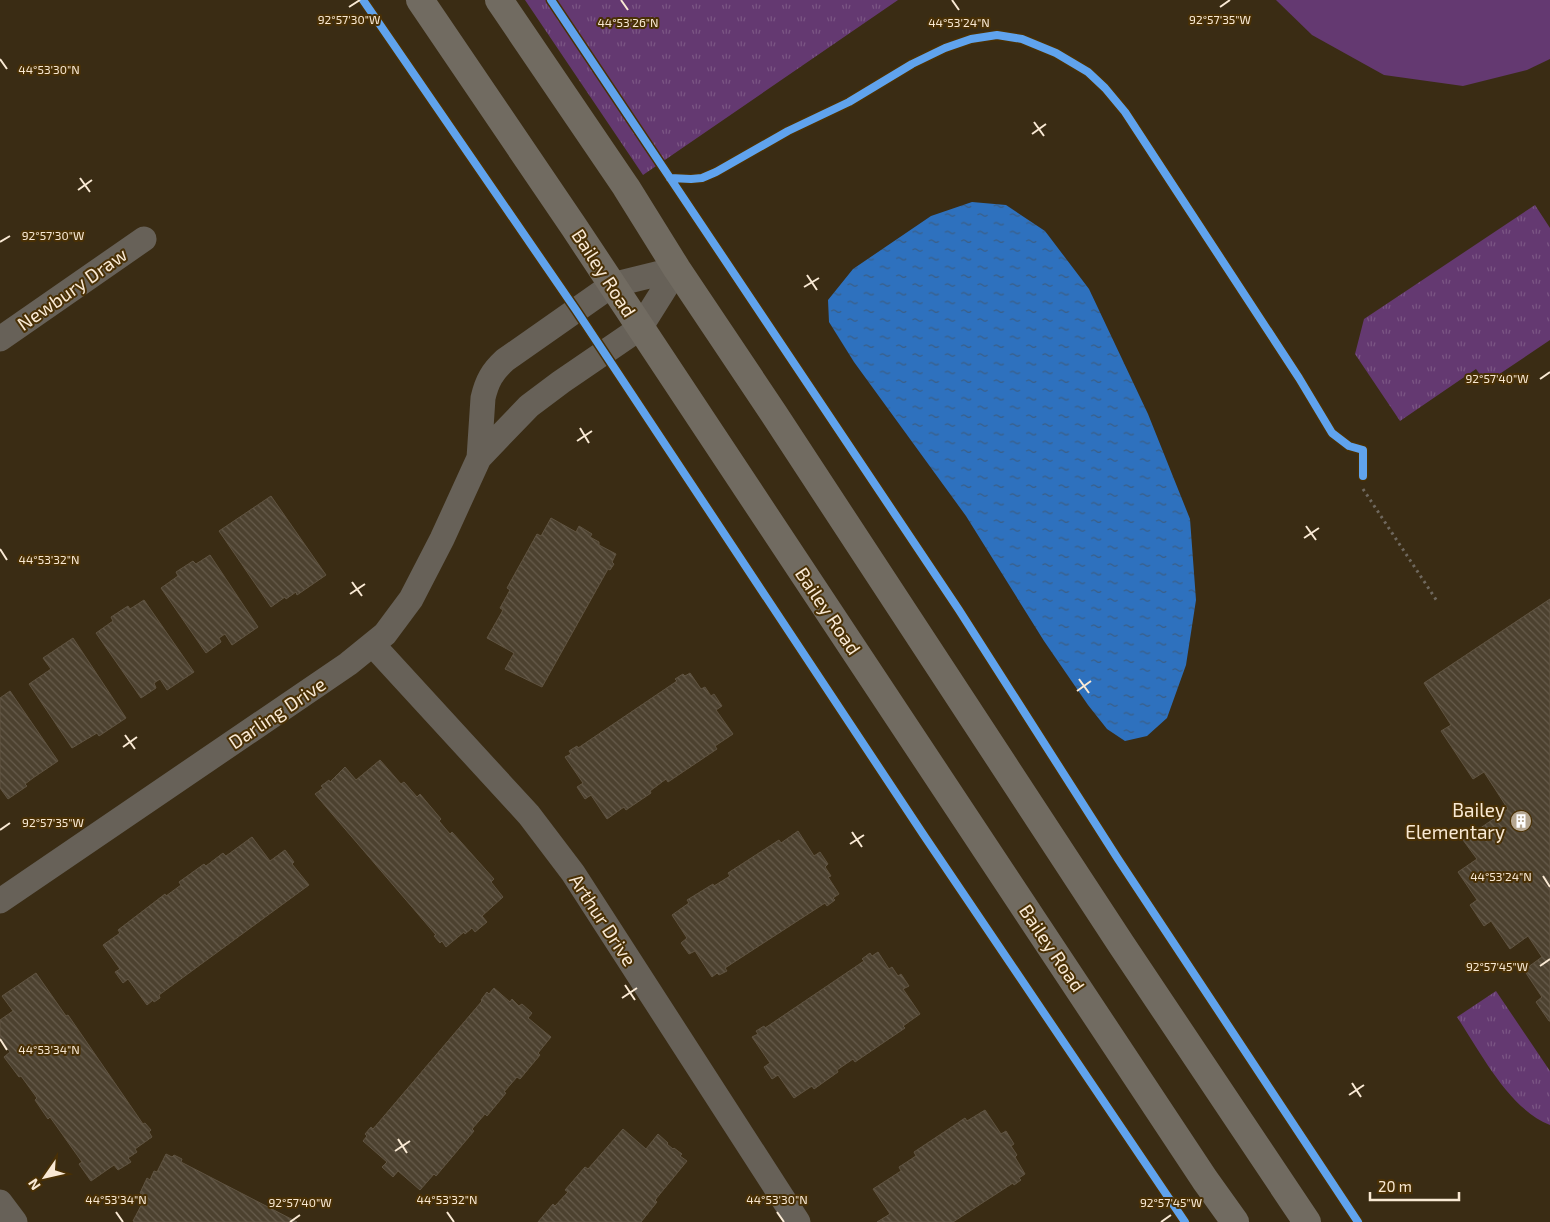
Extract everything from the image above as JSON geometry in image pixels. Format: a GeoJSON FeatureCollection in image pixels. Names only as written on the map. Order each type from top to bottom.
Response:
{"type":"FeatureCollection","features":[{"type":"Feature","properties":{"kind":"main road","name":"Bailey Road"},"geometry":{"type":"LineString","coordinates":[[420,0],[612,285],[1235,1222]]}},
{"type":"Feature","properties":{"kind":"main road"},"geometry":{"type":"LineString","coordinates":[[499,0],[626,187],[677,269],[1121,944],[1307,1222]]}},
{"type":"Feature","properties":{"kind":"street","name":"Newbury Draw"},"geometry":{"type":"LineString","coordinates":[[0,339],[144,239]]}},
{"type":"Feature","properties":{"kind":"street","name":"Darling Drive"},"geometry":{"type":"LineString","coordinates":[[479,458],[483,398],[493,371],[505,360],[612,285],[677,269]]}},
{"type":"Feature","properties":{"kind":"street","name":"Darling Drive"},"geometry":{"type":"LineString","coordinates":[[0,901],[348,664],[373,645],[396,620],[419,585],[479,458],[517,417],[536,401],[640,328],[677,269]]}},
{"type":"Feature","properties":{"kind":"street","name":"Arthur Drive"},"geometry":{"type":"LineString","coordinates":[[373,645],[529,815],[549,840],[578,881],[798,1222]]}},
{"type":"Feature","properties":{"kind":"street"},"geometry":{"type":"LineString","coordinates":[[0,1202],[15,1222]]}},
{"type":"Feature","properties":{"kind":"path"},"geometry":{"type":"LineString","coordinates":[[1363,489],[1437,601]]}},
{"type":"Feature","properties":{"kind":"green space"},"geometry":{"type":"Polygon","coordinates":[[[525,0],[898,0],[643,175],[525,0]]]}},
{"type":"Feature","properties":{"kind":"green space"},"geometry":{"type":"Polygon","coordinates":[[[1276,0],[1550,0],[1550,59],[1527,70],[1463,86],[1384,75],[1312,35],[1276,0]]]}},
{"type":"Feature","properties":{"kind":"green space"},"geometry":{"type":"Polygon","coordinates":[[[1535,205],[1550,228],[1550,340],[1486,383],[1476,369],[1400,421],[1355,354],[1364,319],[1535,205]]]}},
{"type":"Feature","properties":{"kind":"green space"},"geometry":{"type":"Polygon","coordinates":[[[1496,991],[1550,1071],[1550,1125],[1535,1117],[1509,1093],[1486,1063],[1457,1017],[1496,991]]]}},
{"type":"Feature","properties":{"kind":"water"},"geometry":{"type":"Polygon","coordinates":[[[972,202],[1006,205],[1045,231],[1089,289],[1148,414],[1190,519],[1196,600],[1186,665],[1167,718],[1147,736],[1125,741],[1107,729],[1088,705],[1044,641],[966,516],[854,362],[829,322],[828,300],[853,269],[931,216],[972,202]]]}},
{"type":"Feature","properties":{"kind":"building"},"geometry":{"type":"Polygon","coordinates":[[[271,496],[326,575],[297,595],[296,592],[286,599],[285,597],[271,607],[219,531],[271,496]]]}},
{"type":"Feature","properties":{"kind":"building"},"geometry":{"type":"Polygon","coordinates":[[[551,518],[576,532],[579,526],[592,534],[590,537],[599,542],[599,545],[616,554],[612,562],[614,564],[610,570],[608,569],[542,687],[505,669],[514,653],[487,638],[503,610],[500,608],[510,590],[507,588],[537,534],[541,536],[551,518]]]}},
{"type":"Feature","properties":{"kind":"building"},"geometry":{"type":"Polygon","coordinates":[[[210,555],[258,627],[232,645],[225,634],[219,638],[221,642],[206,653],[161,588],[178,576],[176,572],[193,561],[196,564],[210,555]]]}},
{"type":"Feature","properties":{"kind":"building","name":"Bailey Elementary"},"geometry":{"type":"Polygon","coordinates":[[[1550,599],[1549,1021],[1536,1002],[1542,997],[1524,970],[1542,957],[1528,936],[1510,949],[1491,921],[1484,926],[1470,905],[1477,900],[1458,872],[1477,859],[1463,840],[1508,809],[1484,772],[1473,779],[1441,731],[1451,725],[1424,683],[1550,599]]]}},
{"type":"Feature","properties":{"kind":"building"},"geometry":{"type":"Polygon","coordinates":[[[144,600],[194,672],[167,690],[160,679],[154,683],[156,688],[141,698],[96,633],[113,621],[111,617],[128,606],[130,609],[144,600]]]}},
{"type":"Feature","properties":{"kind":"building"},"geometry":{"type":"Polygon","coordinates":[[[73,638],[126,718],[99,736],[97,733],[72,748],[29,684],[51,669],[43,658],[73,638]]]}},
{"type":"Feature","properties":{"kind":"building"},"geometry":{"type":"Polygon","coordinates":[[[690,673],[701,689],[705,687],[711,696],[714,694],[722,706],[716,710],[733,734],[715,746],[717,749],[668,782],[666,779],[650,791],[651,793],[626,810],[624,807],[607,819],[591,795],[585,799],[577,787],[583,783],[565,757],[571,754],[569,751],[577,746],[578,748],[677,681],[675,679],[683,674],[685,676],[690,673]]]}},
{"type":"Feature","properties":{"kind":"building"},"geometry":{"type":"Polygon","coordinates":[[[10,691],[58,761],[25,784],[27,786],[8,799],[0,788],[0,698],[10,691]]]}},
{"type":"Feature","properties":{"kind":"building"},"geometry":{"type":"Polygon","coordinates":[[[380,760],[401,784],[404,782],[417,797],[420,794],[441,819],[439,821],[450,834],[452,832],[494,879],[491,882],[503,897],[482,916],[487,922],[475,932],[472,928],[465,934],[464,932],[446,947],[442,941],[440,943],[434,936],[436,935],[315,794],[323,788],[321,786],[329,780],[330,782],[345,767],[356,780],[380,760]]]}},
{"type":"Feature","properties":{"kind":"building"},"geometry":{"type":"Polygon","coordinates":[[[798,831],[814,856],[820,852],[828,864],[825,867],[831,876],[828,877],[839,894],[827,906],[825,903],[725,968],[727,971],[719,975],[717,973],[712,977],[695,951],[689,954],[681,943],[687,938],[672,915],[689,903],[687,900],[730,876],[728,873],[779,840],[781,843],[798,831]]]}},
{"type":"Feature","properties":{"kind":"building"},"geometry":{"type":"Polygon","coordinates":[[[252,837],[270,861],[285,850],[294,862],[292,864],[309,885],[159,995],[160,998],[154,1002],[153,1000],[147,1005],[128,979],[123,983],[115,972],[120,969],[103,945],[120,933],[118,930],[165,894],[166,896],[181,885],[179,882],[223,853],[226,856],[252,837]]]}},
{"type":"Feature","properties":{"kind":"building"},"geometry":{"type":"Polygon","coordinates":[[[878,952],[889,969],[892,967],[898,976],[901,974],[909,986],[903,989],[920,1014],[903,1026],[905,1028],[855,1062],[853,1059],[814,1089],[812,1086],[794,1098],[778,1075],[772,1079],[764,1067],[770,1063],[752,1037],[758,1034],[756,1031],[764,1026],[765,1028],[864,961],[862,959],[870,953],[872,956],[878,952]]]}},
{"type":"Feature","properties":{"kind":"building"},"geometry":{"type":"Polygon","coordinates":[[[36,973],[66,1016],[68,1015],[143,1124],[145,1123],[151,1130],[149,1132],[152,1137],[135,1149],[137,1152],[128,1158],[131,1162],[118,1170],[114,1165],[91,1181],[79,1164],[82,1162],[50,1117],[48,1119],[35,1100],[37,1098],[21,1076],[19,1077],[4,1057],[10,1052],[0,1038],[0,1020],[13,1011],[2,996],[36,973]]]}},
{"type":"Feature","properties":{"kind":"building"},"geometry":{"type":"Polygon","coordinates":[[[494,988],[510,1002],[512,999],[519,1006],[522,1004],[532,1013],[528,1018],[551,1037],[538,1053],[540,1055],[520,1079],[517,1077],[487,1116],[485,1114],[472,1129],[474,1131],[436,1176],[434,1174],[420,1190],[398,1171],[393,1177],[382,1167],[387,1162],[363,1141],[367,1136],[365,1134],[371,1127],[373,1129],[482,1001],[487,992],[489,994],[494,988]]]}},
{"type":"Feature","properties":{"kind":"building"},"geometry":{"type":"Polygon","coordinates":[[[985,1110],[1001,1134],[1006,1131],[1014,1144],[1011,1146],[1017,1155],[1015,1157],[1025,1174],[1019,1178],[1021,1180],[1014,1185],[1013,1183],[953,1222],[877,1222],[890,1214],[873,1189],[901,1171],[899,1167],[916,1156],[914,1152],[965,1118],[967,1121],[985,1110]]]}},
{"type":"Feature","properties":{"kind":"building"},"geometry":{"type":"Polygon","coordinates":[[[623,1129],[646,1149],[658,1134],[673,1149],[682,1154],[680,1156],[687,1161],[655,1200],[657,1202],[641,1222],[538,1222],[553,1204],[555,1206],[568,1192],[565,1190],[585,1167],[588,1169],[623,1129]]]}},
{"type":"Feature","properties":{"kind":"building"},"geometry":{"type":"Polygon","coordinates":[[[166,1154],[182,1159],[181,1162],[297,1222],[133,1221],[146,1196],[140,1193],[147,1178],[150,1180],[154,1171],[157,1172],[166,1154]]]}},
{"type":"Feature","properties":{"kind":"cycle path"},"geometry":{"type":"LineString","coordinates":[[363,0],[576,310],[923,834],[1185,1222]]}},
{"type":"Feature","properties":{"kind":"cycle path"},"geometry":{"type":"LineString","coordinates":[[551,0],[959,610],[1118,859],[1358,1222]]}},
{"type":"Feature","properties":{"kind":"cycle path"},"geometry":{"type":"LineString","coordinates":[[670,178],[702,178],[716,172],[788,131],[849,102],[912,64],[945,48],[971,39],[997,35],[1022,39],[1056,53],[1088,72],[1105,88],[1125,112],[1299,378],[1332,433],[1349,446],[1363,450],[1363,476]]}},
{"type":"Feature","properties":{"kind":"place","name":"Bailey Elementary"},"geometry":{"type":"Point","coordinates":[1521,821]}}]}
